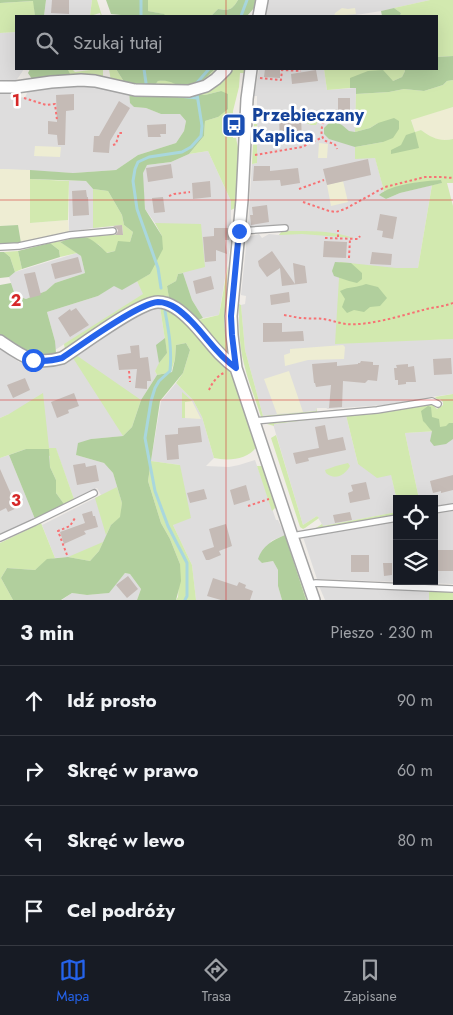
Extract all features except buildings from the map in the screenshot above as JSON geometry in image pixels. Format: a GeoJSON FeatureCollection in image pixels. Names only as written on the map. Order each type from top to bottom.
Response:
{"type":"FeatureCollection","features":[{"type":"Feature","properties":{"kind":"street"},"geometry":{"type":"LineString","coordinates":[[260,15],[262,0]]}},
{"type":"Feature","properties":{"kind":"street"},"geometry":{"type":"LineString","coordinates":[[0,87],[81,80],[95,81],[135,90],[189,90],[206,86],[225,70]]}},
{"type":"Feature","properties":{"kind":"street"},"geometry":{"type":"LineString","coordinates":[[254,73],[247,99],[242,200],[231,316],[232,335],[236,368],[314,600]]}},
{"type":"Feature","properties":{"kind":"street"},"geometry":{"type":"LineString","coordinates":[[0,341],[33,360],[42,362],[52,361],[62,358],[134,311],[160,302],[167,303],[183,313],[204,334],[224,360],[236,368]]}},
{"type":"Feature","properties":{"kind":"lane"},"geometry":{"type":"LineString","coordinates":[[239,231],[285,228]]}},
{"type":"Feature","properties":{"kind":"lane"},"geometry":{"type":"LineString","coordinates":[[0,247],[19,246],[70,235],[113,231]]}},
{"type":"Feature","properties":{"kind":"lane"},"geometry":{"type":"LineString","coordinates":[[254,421],[377,410],[432,401],[438,404]]}},
{"type":"Feature","properties":{"kind":"lane"},"geometry":{"type":"LineString","coordinates":[[0,538],[94,493]]}},
{"type":"Feature","properties":{"kind":"lane"},"geometry":{"type":"LineString","coordinates":[[438,509],[453,507]]}},
{"type":"Feature","properties":{"kind":"lane"},"geometry":{"type":"LineString","coordinates":[[292,536],[393,519]]}},
{"type":"Feature","properties":{"kind":"lane"},"geometry":{"type":"LineString","coordinates":[[308,584],[453,589]]}},
{"type":"Feature","properties":{"kind":"path"},"geometry":{"type":"LineString","coordinates":[[254,73],[281,80],[282,70],[301,71]]}},
{"type":"Feature","properties":{"kind":"path"},"geometry":{"type":"LineString","coordinates":[[22,97],[46,105],[55,104],[57,120]]}},
{"type":"Feature","properties":{"kind":"path"},"geometry":{"type":"LineString","coordinates":[[326,112],[321,132],[323,137],[328,142],[334,143],[337,149]]}},
{"type":"Feature","properties":{"kind":"path"},"geometry":{"type":"LineString","coordinates":[[113,145],[116,144],[118,133],[123,133]]}},
{"type":"Feature","properties":{"kind":"path"},"geometry":{"type":"LineString","coordinates":[[256,155],[302,147],[323,137]]}},
{"type":"Feature","properties":{"kind":"path"},"geometry":{"type":"LineString","coordinates":[[303,202],[336,212],[384,187],[425,177],[453,178]]}},
{"type":"Feature","properties":{"kind":"path"},"geometry":{"type":"LineString","coordinates":[[300,189],[324,180]]}},
{"type":"Feature","properties":{"kind":"path"},"geometry":{"type":"LineString","coordinates":[[169,196],[190,192]]}},
{"type":"Feature","properties":{"kind":"path"},"geometry":{"type":"LineString","coordinates":[[338,230],[338,238]]}},
{"type":"Feature","properties":{"kind":"path"},"geometry":{"type":"LineString","coordinates":[[325,238],[358,239],[360,236]]}},
{"type":"Feature","properties":{"kind":"path"},"geometry":{"type":"LineString","coordinates":[[349,258],[350,239]]}},
{"type":"Feature","properties":{"kind":"path"},"geometry":{"type":"LineString","coordinates":[[284,315],[320,318],[346,324],[403,316],[453,304]]}},
{"type":"Feature","properties":{"kind":"path"},"geometry":{"type":"LineString","coordinates":[[209,390],[212,383],[220,375],[236,368]]}},
{"type":"Feature","properties":{"kind":"path"},"geometry":{"type":"LineString","coordinates":[[129,371],[130,382]]}},
{"type":"Feature","properties":{"kind":"path"},"geometry":{"type":"LineString","coordinates":[[248,506],[268,500]]}},
{"type":"Feature","properties":{"kind":"path"},"geometry":{"type":"LineString","coordinates":[[67,555],[58,531],[70,526],[75,518]]}},
{"type":"Feature","properties":{"kind":"shaded area"},"geometry":{"type":"Polygon","coordinates":[[[46,0],[92,0],[90,15],[44,15],[46,0]]]}},
{"type":"Feature","properties":{"kind":"shaded area"},"geometry":{"type":"Polygon","coordinates":[[[268,0],[430,0],[356,15],[266,15],[268,0]]]}},
{"type":"Feature","properties":{"kind":"shaded area"},"geometry":{"type":"Polygon","coordinates":[[[15,32],[15,70],[23,70],[14,82],[0,84],[0,33],[15,32]]]}},
{"type":"Feature","properties":{"kind":"shaded area"},"geometry":{"type":"Polygon","coordinates":[[[259,70],[324,70],[327,90],[356,88],[355,158],[375,157],[384,191],[380,195],[386,199],[400,193],[432,185],[418,268],[420,340],[453,339],[453,394],[424,398],[385,407],[384,405],[317,408],[316,411],[263,416],[245,350],[241,305],[245,304],[246,296],[241,295],[247,237],[259,234],[262,238],[269,234],[279,235],[287,225],[250,227],[248,225],[252,164],[257,163],[257,96],[254,96],[259,70]]]}},
{"type":"Feature","properties":{"kind":"shaded area"},"geometry":{"type":"Polygon","coordinates":[[[90,85],[129,91],[134,107],[146,108],[161,114],[180,114],[186,121],[184,131],[176,143],[138,155],[116,170],[73,173],[0,169],[0,93],[13,94],[17,98],[25,97],[29,89],[90,85]]]}},
{"type":"Feature","properties":{"kind":"shaded area"},"geometry":{"type":"Polygon","coordinates":[[[208,151],[231,201],[231,241],[219,315],[203,318],[192,300],[183,273],[145,209],[142,173],[147,165],[171,162],[189,154],[208,151]]]}},
{"type":"Feature","properties":{"kind":"shaded area"},"geometry":{"type":"Polygon","coordinates":[[[69,181],[86,181],[124,225],[69,232],[69,181]]]}},
{"type":"Feature","properties":{"kind":"shaded area"},"geometry":{"type":"Polygon","coordinates":[[[77,253],[81,256],[85,273],[55,283],[46,291],[26,299],[15,295],[9,277],[15,272],[77,253]]]}},
{"type":"Feature","properties":{"kind":"shaded area"},"geometry":{"type":"Polygon","coordinates":[[[137,281],[144,294],[55,350],[55,341],[47,312],[98,296],[114,285],[122,289],[137,281]]]}},
{"type":"Feature","properties":{"kind":"shaded area"},"geometry":{"type":"Polygon","coordinates":[[[160,307],[167,353],[155,371],[157,375],[141,400],[123,436],[91,439],[76,455],[104,463],[113,473],[122,503],[99,551],[55,558],[42,525],[101,495],[97,488],[74,499],[56,449],[49,449],[9,414],[0,418],[0,349],[19,362],[32,366],[53,367],[62,364],[143,311],[160,307]]]}},
{"type":"Feature","properties":{"kind":"shaded area"},"geometry":{"type":"Polygon","coordinates":[[[176,383],[193,400],[202,417],[214,458],[206,466],[229,467],[255,460],[276,520],[278,520],[285,535],[271,541],[262,563],[273,561],[278,570],[278,586],[282,600],[196,600],[192,565],[173,525],[180,465],[151,461],[161,401],[176,383]]]}},
{"type":"Feature","properties":{"kind":"shaded area"},"geometry":{"type":"Polygon","coordinates":[[[346,415],[358,464],[391,474],[396,495],[393,495],[393,513],[323,526],[317,516],[303,525],[273,424],[346,415]]]}},
{"type":"Feature","properties":{"kind":"shaded area"},"geometry":{"type":"Polygon","coordinates":[[[453,430],[453,504],[438,507],[438,495],[418,495],[405,433],[453,430]]]}},
{"type":"Feature","properties":{"kind":"shaded area"},"geometry":{"type":"Polygon","coordinates":[[[9,455],[35,519],[0,534],[0,458],[9,455]]]}},
{"type":"Feature","properties":{"kind":"shaded area"},"geometry":{"type":"Polygon","coordinates":[[[453,511],[453,584],[438,583],[438,513],[453,511]]]}},
{"type":"Feature","properties":{"kind":"shaded area"},"geometry":{"type":"Polygon","coordinates":[[[393,522],[393,582],[317,579],[303,537],[393,522]]]}},
{"type":"Feature","properties":{"kind":"shaded area"},"geometry":{"type":"Polygon","coordinates":[[[125,573],[130,574],[141,589],[137,600],[62,600],[72,593],[87,595],[108,593],[125,573]]]}},
{"type":"Feature","properties":{"kind":"shaded area"},"geometry":{"type":"Polygon","coordinates":[[[319,586],[453,591],[453,600],[325,600],[319,586]]]}},
{"type":"Feature","properties":{"kind":"green space"},"geometry":{"type":"Polygon","coordinates":[[[0,0],[46,0],[44,15],[35,15],[33,1],[0,3],[0,0]]]}},
{"type":"Feature","properties":{"kind":"green space"},"geometry":{"type":"Polygon","coordinates":[[[92,0],[97,0],[102,15],[100,13],[90,15],[92,0]]]}},
{"type":"Feature","properties":{"kind":"green space"},"geometry":{"type":"Polygon","coordinates":[[[106,0],[148,0],[148,11],[165,15],[121,15],[111,14],[106,0]]]}},
{"type":"Feature","properties":{"kind":"green space"},"geometry":{"type":"Polygon","coordinates":[[[148,0],[238,0],[230,9],[218,9],[212,15],[164,15],[148,11],[148,0]]]}},
{"type":"Feature","properties":{"kind":"green space"},"geometry":{"type":"Polygon","coordinates":[[[238,0],[257,0],[256,6],[248,15],[212,15],[218,9],[225,10],[234,6],[238,0]]]}},
{"type":"Feature","properties":{"kind":"green space"},"geometry":{"type":"Polygon","coordinates":[[[430,0],[453,0],[453,56],[438,57],[438,15],[400,15],[401,13],[394,8],[430,0]]]}},
{"type":"Feature","properties":{"kind":"green space"},"geometry":{"type":"Polygon","coordinates":[[[34,1],[35,15],[15,15],[15,32],[0,33],[0,3],[34,1]]]}},
{"type":"Feature","properties":{"kind":"green space"},"geometry":{"type":"Polygon","coordinates":[[[342,8],[355,8],[356,14],[334,15],[342,8]]]}},
{"type":"Feature","properties":{"kind":"green space"},"geometry":{"type":"Polygon","coordinates":[[[394,8],[401,13],[400,15],[382,15],[381,11],[394,8]]]}},
{"type":"Feature","properties":{"kind":"green space"},"geometry":{"type":"Polygon","coordinates":[[[453,56],[453,80],[447,81],[443,85],[424,91],[404,89],[356,94],[356,88],[350,88],[350,78],[368,71],[383,70],[393,81],[402,77],[404,70],[438,70],[438,57],[453,56]]]}},
{"type":"Feature","properties":{"kind":"green space"},"geometry":{"type":"Polygon","coordinates":[[[30,70],[68,70],[70,74],[69,77],[37,80],[32,79],[28,73],[30,70]]]}},
{"type":"Feature","properties":{"kind":"green space"},"geometry":{"type":"Polygon","coordinates":[[[63,70],[73,70],[75,72],[103,70],[103,79],[69,77],[63,70]]]}},
{"type":"Feature","properties":{"kind":"green space"},"geometry":{"type":"Polygon","coordinates":[[[109,70],[117,70],[126,85],[111,81],[109,70]]]}},
{"type":"Feature","properties":{"kind":"green space"},"geometry":{"type":"Polygon","coordinates":[[[117,70],[214,70],[200,82],[191,86],[181,86],[168,81],[158,81],[155,85],[126,85],[117,70]]]}},
{"type":"Feature","properties":{"kind":"green space"},"geometry":{"type":"Polygon","coordinates":[[[214,70],[220,70],[211,78],[192,87],[155,85],[158,81],[168,80],[182,86],[210,74],[214,70]]]}},
{"type":"Feature","properties":{"kind":"green space"},"geometry":{"type":"Polygon","coordinates":[[[229,70],[244,70],[244,73],[240,73],[239,87],[233,111],[233,138],[236,138],[240,157],[237,204],[231,210],[231,201],[208,151],[189,154],[204,136],[205,121],[218,117],[221,91],[205,95],[191,95],[229,70]]]}},
{"type":"Feature","properties":{"kind":"green space"},"geometry":{"type":"Polygon","coordinates":[[[324,70],[405,71],[402,77],[393,81],[350,78],[350,88],[327,90],[324,70]]]}},
{"type":"Feature","properties":{"kind":"green space"},"geometry":{"type":"Polygon","coordinates":[[[453,80],[453,107],[411,120],[415,132],[421,130],[436,139],[453,139],[453,183],[447,183],[453,206],[453,339],[335,344],[340,262],[396,268],[418,268],[432,185],[442,183],[419,182],[384,191],[375,158],[355,159],[355,147],[383,142],[378,123],[370,128],[355,132],[356,94],[404,89],[424,91],[453,80]]]}},
{"type":"Feature","properties":{"kind":"green space"},"geometry":{"type":"Polygon","coordinates":[[[129,91],[205,95],[221,91],[228,94],[228,109],[218,117],[205,121],[204,136],[189,154],[171,162],[147,165],[143,173],[145,209],[162,236],[163,249],[150,274],[122,290],[114,286],[98,296],[47,312],[55,341],[56,353],[43,355],[21,349],[0,337],[0,285],[11,283],[15,295],[26,299],[46,291],[55,283],[85,273],[81,256],[60,242],[84,237],[93,241],[107,253],[115,251],[118,241],[130,242],[133,232],[124,225],[122,215],[108,191],[93,189],[86,181],[30,179],[30,170],[73,173],[116,170],[138,155],[176,143],[184,131],[186,121],[180,114],[161,114],[146,108],[134,107],[130,103],[129,91]]]}},
{"type":"Feature","properties":{"kind":"green space"},"geometry":{"type":"Polygon","coordinates":[[[453,107],[453,139],[438,140],[421,130],[415,132],[411,119],[453,107]]]}},
{"type":"Feature","properties":{"kind":"green space"},"geometry":{"type":"Polygon","coordinates":[[[308,113],[317,114],[318,121],[316,125],[304,122],[303,119],[308,113]]]}},
{"type":"Feature","properties":{"kind":"green space"},"geometry":{"type":"Polygon","coordinates":[[[394,118],[399,121],[399,129],[393,138],[383,142],[355,147],[329,139],[324,134],[324,128],[329,123],[336,122],[349,131],[355,132],[394,118]]]}},
{"type":"Feature","properties":{"kind":"green space"},"geometry":{"type":"Polygon","coordinates":[[[254,124],[257,124],[257,163],[252,164],[254,124]]]}},
{"type":"Feature","properties":{"kind":"green space"},"geometry":{"type":"Polygon","coordinates":[[[415,132],[419,148],[391,154],[391,150],[401,145],[406,135],[415,132]]]}},
{"type":"Feature","properties":{"kind":"green space"},"geometry":{"type":"Polygon","coordinates":[[[319,143],[328,144],[327,158],[318,158],[319,143]]]}},
{"type":"Feature","properties":{"kind":"green space"},"geometry":{"type":"Polygon","coordinates":[[[35,146],[61,147],[60,157],[34,156],[35,146]]]}},
{"type":"Feature","properties":{"kind":"green space"},"geometry":{"type":"Polygon","coordinates":[[[0,169],[30,170],[30,223],[68,220],[69,232],[21,243],[18,225],[0,226],[0,169]]]}},
{"type":"Feature","properties":{"kind":"green space"},"geometry":{"type":"Polygon","coordinates":[[[30,179],[69,181],[68,220],[30,223],[30,179]]]}},
{"type":"Feature","properties":{"kind":"green space"},"geometry":{"type":"Polygon","coordinates":[[[441,180],[442,183],[400,193],[386,199],[379,195],[384,191],[399,186],[441,180]]]}},
{"type":"Feature","properties":{"kind":"green space"},"geometry":{"type":"Polygon","coordinates":[[[343,181],[348,202],[331,206],[327,185],[343,181]]]}},
{"type":"Feature","properties":{"kind":"green space"},"geometry":{"type":"Polygon","coordinates":[[[93,189],[108,191],[122,215],[124,225],[133,232],[130,242],[115,251],[106,253],[99,245],[84,237],[123,234],[122,225],[93,228],[93,189]]]}},
{"type":"Feature","properties":{"kind":"green space"},"geometry":{"type":"Polygon","coordinates":[[[155,223],[201,224],[205,267],[178,274],[176,281],[167,286],[169,298],[159,296],[147,300],[65,350],[64,344],[143,294],[137,281],[150,274],[162,236],[155,223]]]}},
{"type":"Feature","properties":{"kind":"green space"},"geometry":{"type":"Polygon","coordinates":[[[18,225],[21,243],[0,244],[0,226],[18,225]]]}},
{"type":"Feature","properties":{"kind":"green space"},"geometry":{"type":"Polygon","coordinates":[[[282,231],[327,232],[354,238],[302,234],[279,235],[282,231]]]}},
{"type":"Feature","properties":{"kind":"green space"},"geometry":{"type":"Polygon","coordinates":[[[70,239],[60,242],[77,253],[60,257],[59,250],[50,243],[70,239]]]}},
{"type":"Feature","properties":{"kind":"green space"},"geometry":{"type":"Polygon","coordinates":[[[50,243],[59,250],[60,257],[22,269],[18,251],[50,243]]]}},
{"type":"Feature","properties":{"kind":"green space"},"geometry":{"type":"Polygon","coordinates":[[[18,251],[22,269],[15,272],[10,257],[4,252],[18,251]]]}},
{"type":"Feature","properties":{"kind":"green space"},"geometry":{"type":"Polygon","coordinates":[[[0,252],[4,252],[10,257],[15,272],[9,277],[0,278],[0,252]]]}},
{"type":"Feature","properties":{"kind":"green space"},"geometry":{"type":"Polygon","coordinates":[[[335,262],[351,263],[362,273],[362,279],[357,283],[334,276],[332,271],[335,262]]]}},
{"type":"Feature","properties":{"kind":"green space"},"geometry":{"type":"Polygon","coordinates":[[[228,265],[224,324],[228,350],[224,352],[198,320],[219,315],[228,265]]]}},
{"type":"Feature","properties":{"kind":"green space"},"geometry":{"type":"Polygon","coordinates":[[[183,273],[192,300],[203,318],[198,320],[169,298],[167,286],[176,281],[178,274],[183,273]]]}},
{"type":"Feature","properties":{"kind":"green space"},"geometry":{"type":"Polygon","coordinates":[[[366,284],[378,287],[387,298],[380,306],[370,307],[364,312],[354,310],[347,313],[342,307],[345,299],[340,291],[366,284]]]}},
{"type":"Feature","properties":{"kind":"green space"},"geometry":{"type":"Polygon","coordinates":[[[239,304],[241,305],[245,350],[263,416],[316,411],[317,408],[317,412],[261,417],[242,357],[239,304]]]}},
{"type":"Feature","properties":{"kind":"green space"},"geometry":{"type":"Polygon","coordinates":[[[160,307],[175,311],[232,373],[257,446],[244,457],[232,459],[214,458],[202,417],[193,400],[176,383],[183,373],[190,350],[186,343],[176,345],[175,359],[171,372],[157,375],[155,371],[167,353],[160,307]]]}},
{"type":"Feature","properties":{"kind":"green space"},"geometry":{"type":"Polygon","coordinates":[[[165,338],[167,353],[159,363],[156,345],[165,338]]]}},
{"type":"Feature","properties":{"kind":"green space"},"geometry":{"type":"Polygon","coordinates":[[[186,343],[190,350],[183,373],[160,401],[148,481],[161,523],[180,564],[181,581],[176,600],[137,600],[141,589],[130,574],[125,573],[109,593],[87,595],[72,593],[61,600],[13,600],[1,578],[7,568],[35,570],[47,559],[68,557],[90,561],[99,551],[111,525],[120,517],[122,503],[113,473],[104,463],[76,455],[78,443],[91,439],[123,436],[132,427],[141,400],[157,375],[172,372],[176,345],[186,343]]]}},
{"type":"Feature","properties":{"kind":"green space"},"geometry":{"type":"Polygon","coordinates":[[[343,345],[345,347],[344,359],[308,360],[285,366],[284,355],[290,353],[290,349],[343,345]]]}},
{"type":"Feature","properties":{"kind":"green space"},"geometry":{"type":"Polygon","coordinates":[[[76,355],[141,400],[132,427],[123,436],[73,358],[76,355]]]}},
{"type":"Feature","properties":{"kind":"green space"},"geometry":{"type":"Polygon","coordinates":[[[289,371],[303,412],[277,414],[264,379],[289,371]]]}},
{"type":"Feature","properties":{"kind":"green space"},"geometry":{"type":"Polygon","coordinates":[[[182,392],[192,401],[185,402],[185,418],[182,418],[182,392]]]}},
{"type":"Feature","properties":{"kind":"green space"},"geometry":{"type":"Polygon","coordinates":[[[43,393],[49,448],[56,448],[74,499],[64,504],[56,493],[56,480],[50,467],[50,456],[26,449],[0,458],[0,418],[43,393]]]}},
{"type":"Feature","properties":{"kind":"green space"},"geometry":{"type":"Polygon","coordinates":[[[453,394],[453,430],[405,433],[418,495],[396,495],[391,475],[377,478],[358,464],[346,415],[364,415],[426,403],[432,404],[437,409],[443,405],[443,402],[435,397],[453,394]]]}},
{"type":"Feature","properties":{"kind":"green space"},"geometry":{"type":"Polygon","coordinates":[[[185,401],[192,401],[201,419],[185,418],[185,401]]]}},
{"type":"Feature","properties":{"kind":"green space"},"geometry":{"type":"Polygon","coordinates":[[[428,406],[431,407],[432,417],[439,419],[440,427],[453,423],[453,439],[446,444],[434,446],[430,441],[432,431],[423,421],[421,411],[428,406]]]}},
{"type":"Feature","properties":{"kind":"green space"},"geometry":{"type":"Polygon","coordinates":[[[346,415],[274,424],[274,426],[267,424],[273,422],[346,415]]]}},
{"type":"Feature","properties":{"kind":"green space"},"geometry":{"type":"Polygon","coordinates":[[[276,435],[303,525],[317,516],[319,518],[303,529],[300,527],[271,438],[276,435]]]}},
{"type":"Feature","properties":{"kind":"green space"},"geometry":{"type":"Polygon","coordinates":[[[26,449],[49,449],[50,467],[56,480],[56,493],[64,504],[35,519],[9,455],[26,449]]]}},
{"type":"Feature","properties":{"kind":"green space"},"geometry":{"type":"Polygon","coordinates":[[[151,461],[180,465],[191,518],[173,525],[192,565],[196,600],[176,600],[178,597],[180,564],[161,523],[148,481],[151,461]]]}},
{"type":"Feature","properties":{"kind":"green space"},"geometry":{"type":"Polygon","coordinates":[[[348,463],[350,466],[340,476],[333,477],[326,473],[325,470],[348,463]]]}},
{"type":"Feature","properties":{"kind":"green space"},"geometry":{"type":"Polygon","coordinates":[[[257,466],[264,466],[276,507],[272,511],[257,466]]]}},
{"type":"Feature","properties":{"kind":"green space"},"geometry":{"type":"Polygon","coordinates":[[[117,487],[122,503],[121,517],[111,525],[106,535],[95,498],[117,487]]]}},
{"type":"Feature","properties":{"kind":"green space"},"geometry":{"type":"Polygon","coordinates":[[[393,513],[393,516],[313,530],[322,524],[323,526],[393,513]]]}},
{"type":"Feature","properties":{"kind":"green space"},"geometry":{"type":"Polygon","coordinates":[[[41,523],[55,558],[47,560],[35,570],[7,568],[1,578],[13,600],[0,600],[0,543],[41,523]]]}},
{"type":"Feature","properties":{"kind":"green space"},"geometry":{"type":"Polygon","coordinates":[[[285,535],[288,540],[308,600],[306,600],[285,535]]]}},
{"type":"Feature","properties":{"kind":"green space"},"geometry":{"type":"Polygon","coordinates":[[[285,535],[306,600],[282,600],[278,586],[278,570],[273,561],[262,563],[258,559],[262,550],[268,544],[285,535]]]}},
{"type":"Feature","properties":{"kind":"green space"},"geometry":{"type":"Polygon","coordinates":[[[103,542],[99,551],[90,561],[68,557],[103,542]]]}},
{"type":"Feature","properties":{"kind":"green space"},"geometry":{"type":"Polygon","coordinates":[[[429,590],[453,591],[453,600],[429,600],[429,590]]]}},
{"type":"Feature","properties":{"kind":"waterway"},"geometry":{"type":"LineString","coordinates":[[141,0],[141,15]]}},
{"type":"Feature","properties":{"kind":"waterway"},"geometry":{"type":"LineString","coordinates":[[241,15],[247,0]]}},
{"type":"Feature","properties":{"kind":"waterway"},"geometry":{"type":"LineString","coordinates":[[144,70],[146,83]]}},
{"type":"Feature","properties":{"kind":"waterway"},"geometry":{"type":"LineString","coordinates":[[195,85],[208,70]]}},
{"type":"Feature","properties":{"kind":"waterway"},"geometry":{"type":"LineString","coordinates":[[161,288],[158,268],[137,209],[133,181],[135,169],[138,162],[149,157],[182,152],[191,147],[201,136],[202,126],[197,94]]}},
{"type":"Feature","properties":{"kind":"waterway"},"geometry":{"type":"LineString","coordinates":[[179,96],[197,98]]}},
{"type":"Feature","properties":{"kind":"waterway"},"geometry":{"type":"LineString","coordinates":[[165,311],[170,341],[170,371],[159,381],[155,388],[145,438],[155,491],[168,526],[187,563],[187,596],[185,600]]}},
{"type":"Feature","properties":{"kind":"place","name":"Przebieczany Kaplica"},"geometry":{"type":"Point","coordinates":[234,125]}},
{"type":"Feature","properties":{"kind":"route"},"geometry":{"type":"LineString","coordinates":[[33,360],[42,362],[62,358],[134,311],[160,302],[167,303],[183,313],[204,334],[224,360],[236,368],[233,354],[231,316],[239,231]]}}]}
